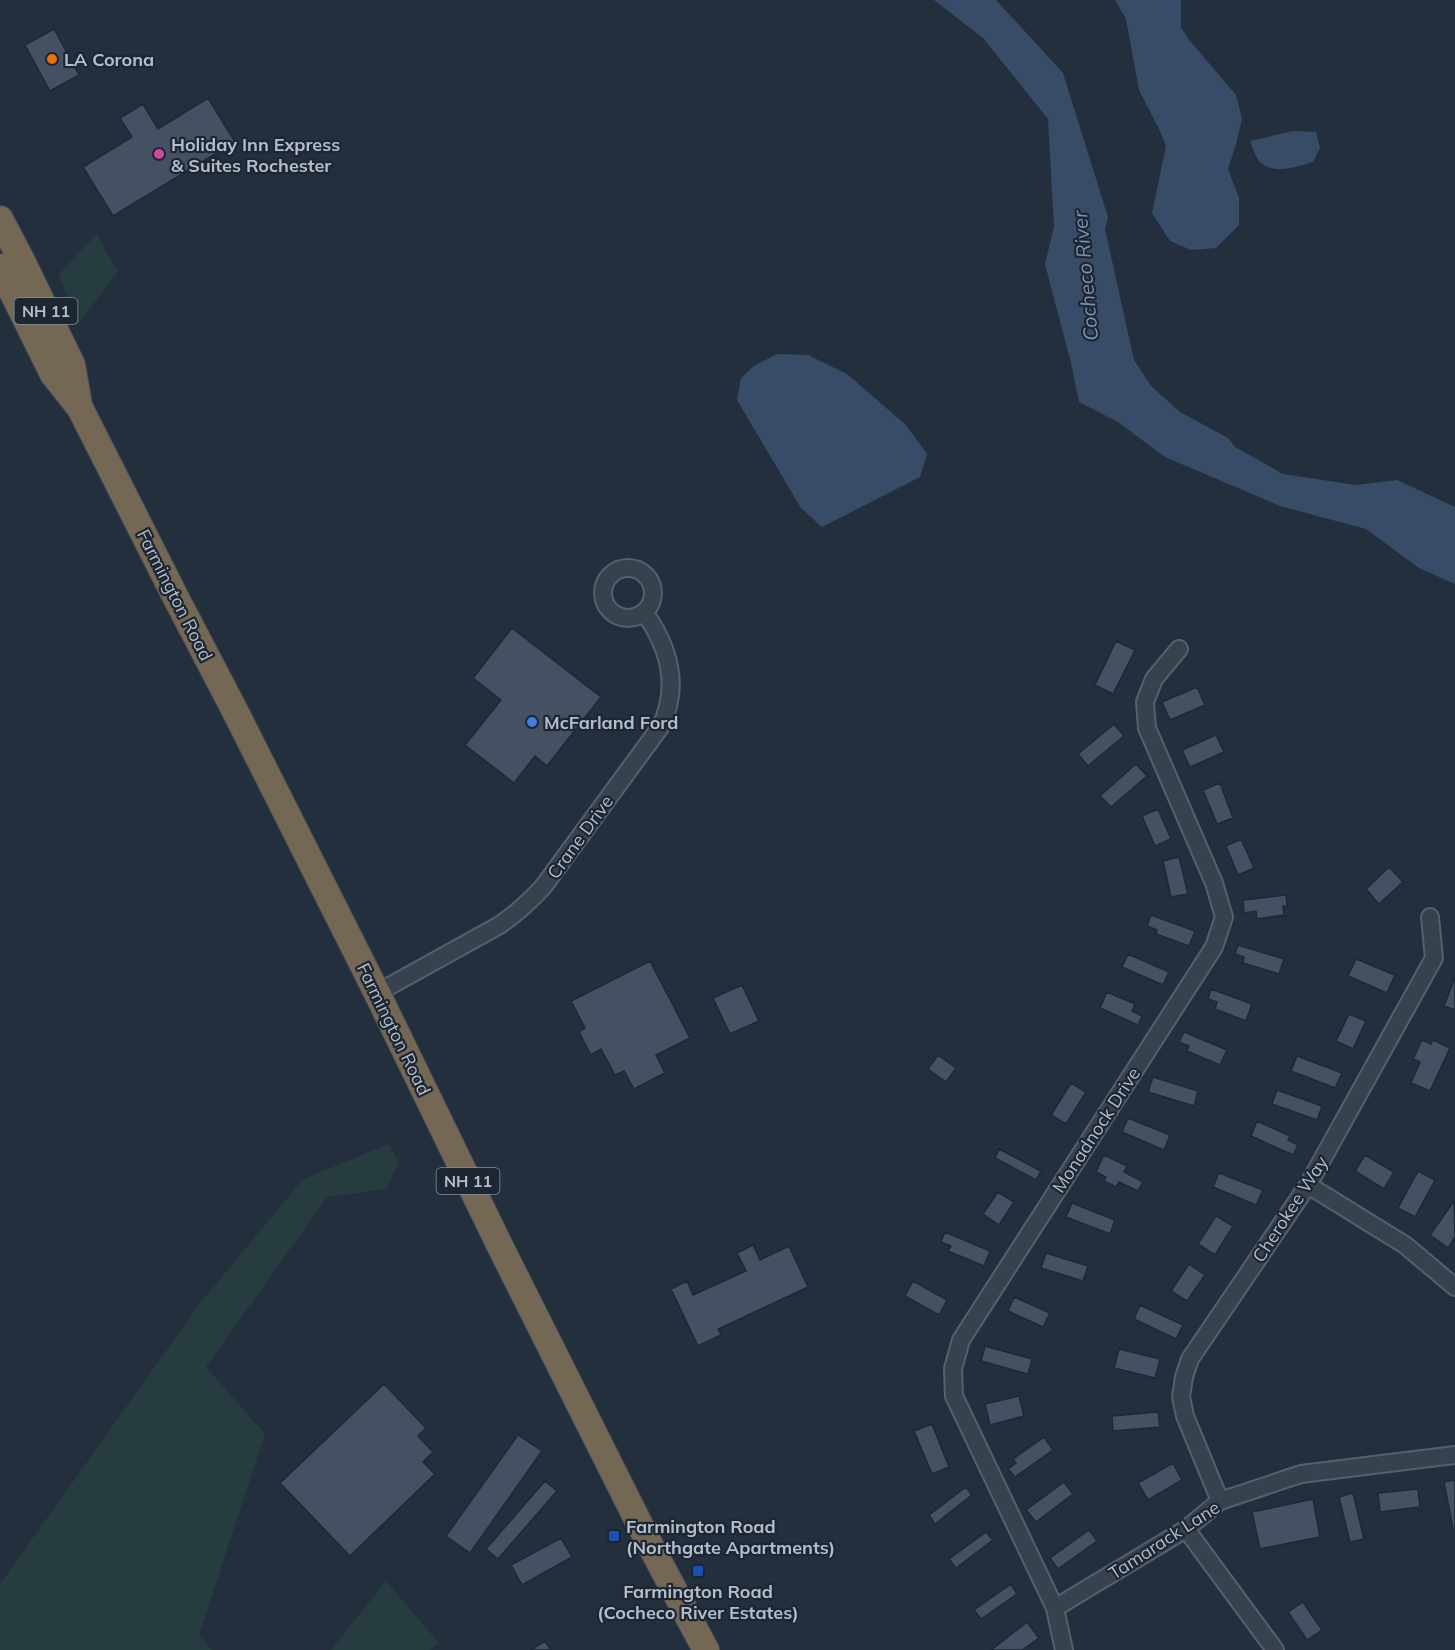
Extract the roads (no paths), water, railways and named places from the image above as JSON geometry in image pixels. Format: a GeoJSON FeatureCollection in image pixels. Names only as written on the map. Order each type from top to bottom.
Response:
{"type":"FeatureCollection","features":[{"type":"Feature","properties":{"kind":"highway","name":"Farmington Road"},"geometry":{"type":"LineString","coordinates":[[0,219],[72,365],[80,408]]}},
{"type":"Feature","properties":{"kind":"highway","name":"Farmington Road"},"geometry":{"type":"LineString","coordinates":[[0,267],[53,374],[80,408],[234,709],[377,993],[498,1242],[649,1543],[706,1650]]}},
{"type":"Feature","properties":{"kind":"street","name":"Crane Drive"},"geometry":{"type":"LineString","coordinates":[[377,993],[498,926],[530,902],[661,726],[668,712],[671,680],[664,646],[655,627],[644,612]]}},
{"type":"Feature","properties":{"kind":"street","name":"Monadnock Drive"},"geometry":{"type":"LineString","coordinates":[[1064,1650],[1055,1608],[954,1396],[953,1369],[961,1340],[1214,947],[1224,917],[1214,884],[1147,728],[1145,702],[1154,679],[1179,650]]}},
{"type":"Feature","properties":{"kind":"street","name":"Cherokee Way"},"geometry":{"type":"LineString","coordinates":[[1220,1502],[1185,1416],[1181,1396],[1190,1359],[1308,1185],[1434,958],[1430,917]]}},
{"type":"Feature","properties":{"kind":"street"},"geometry":{"type":"LineString","coordinates":[[1308,1185],[1405,1245],[1455,1287]]}},
{"type":"Feature","properties":{"kind":"street","name":"Tamarack Lane"},"geometry":{"type":"LineString","coordinates":[[1055,1608],[1186,1529],[1220,1502],[1301,1474],[1455,1455]]}},
{"type":"Feature","properties":{"kind":"street"},"geometry":{"type":"LineString","coordinates":[[1186,1529],[1275,1650]]}},
{"type":"Feature","properties":{"kind":"water","name":"Cocheco River"},"geometry":{"type":"Polygon","coordinates":[[[934,0],[996,0],[1063,73],[1108,217],[1105,229],[1134,360],[1151,386],[1180,412],[1228,438],[1235,447],[1283,474],[1356,485],[1397,480],[1455,507],[1455,584],[1419,568],[1366,529],[1280,506],[1165,457],[1118,422],[1079,402],[1045,264],[1054,227],[1048,119],[983,38],[934,0]]]}},
{"type":"Feature","properties":{"kind":"water"},"geometry":{"type":"Polygon","coordinates":[[[1115,0],[1181,0],[1181,27],[1190,41],[1236,95],[1242,119],[1228,169],[1239,198],[1239,225],[1216,248],[1191,250],[1170,241],[1152,213],[1166,146],[1139,90],[1126,19],[1115,0]]]}},
{"type":"Feature","properties":{"kind":"water"},"geometry":{"type":"Polygon","coordinates":[[[1293,131],[1316,132],[1320,148],[1313,162],[1280,169],[1267,167],[1259,161],[1250,141],[1293,131]]]}},
{"type":"Feature","properties":{"kind":"water"},"geometry":{"type":"Polygon","coordinates":[[[777,354],[808,355],[847,374],[906,425],[927,454],[920,477],[822,527],[801,508],[737,400],[741,378],[754,366],[777,354]]]}},
{"type":"Feature","properties":{"kind":"place","name":"LA Corona"},"geometry":{"type":"Point","coordinates":[52,59]}},
{"type":"Feature","properties":{"kind":"place","name":"Holiday Inn Express & Suites Rochester"},"geometry":{"type":"Point","coordinates":[159,154]}},
{"type":"Feature","properties":{"kind":"place","name":"McFarland Ford"},"geometry":{"type":"Point","coordinates":[532,722]}},
{"type":"Feature","properties":{"kind":"place","name":"Farmington Road (Northgate Apartments)"},"geometry":{"type":"Point","coordinates":[614,1536]}},
{"type":"Feature","properties":{"kind":"place","name":"Farmington Road (Cocheco River Estates)"},"geometry":{"type":"Point","coordinates":[698,1571]}}]}
